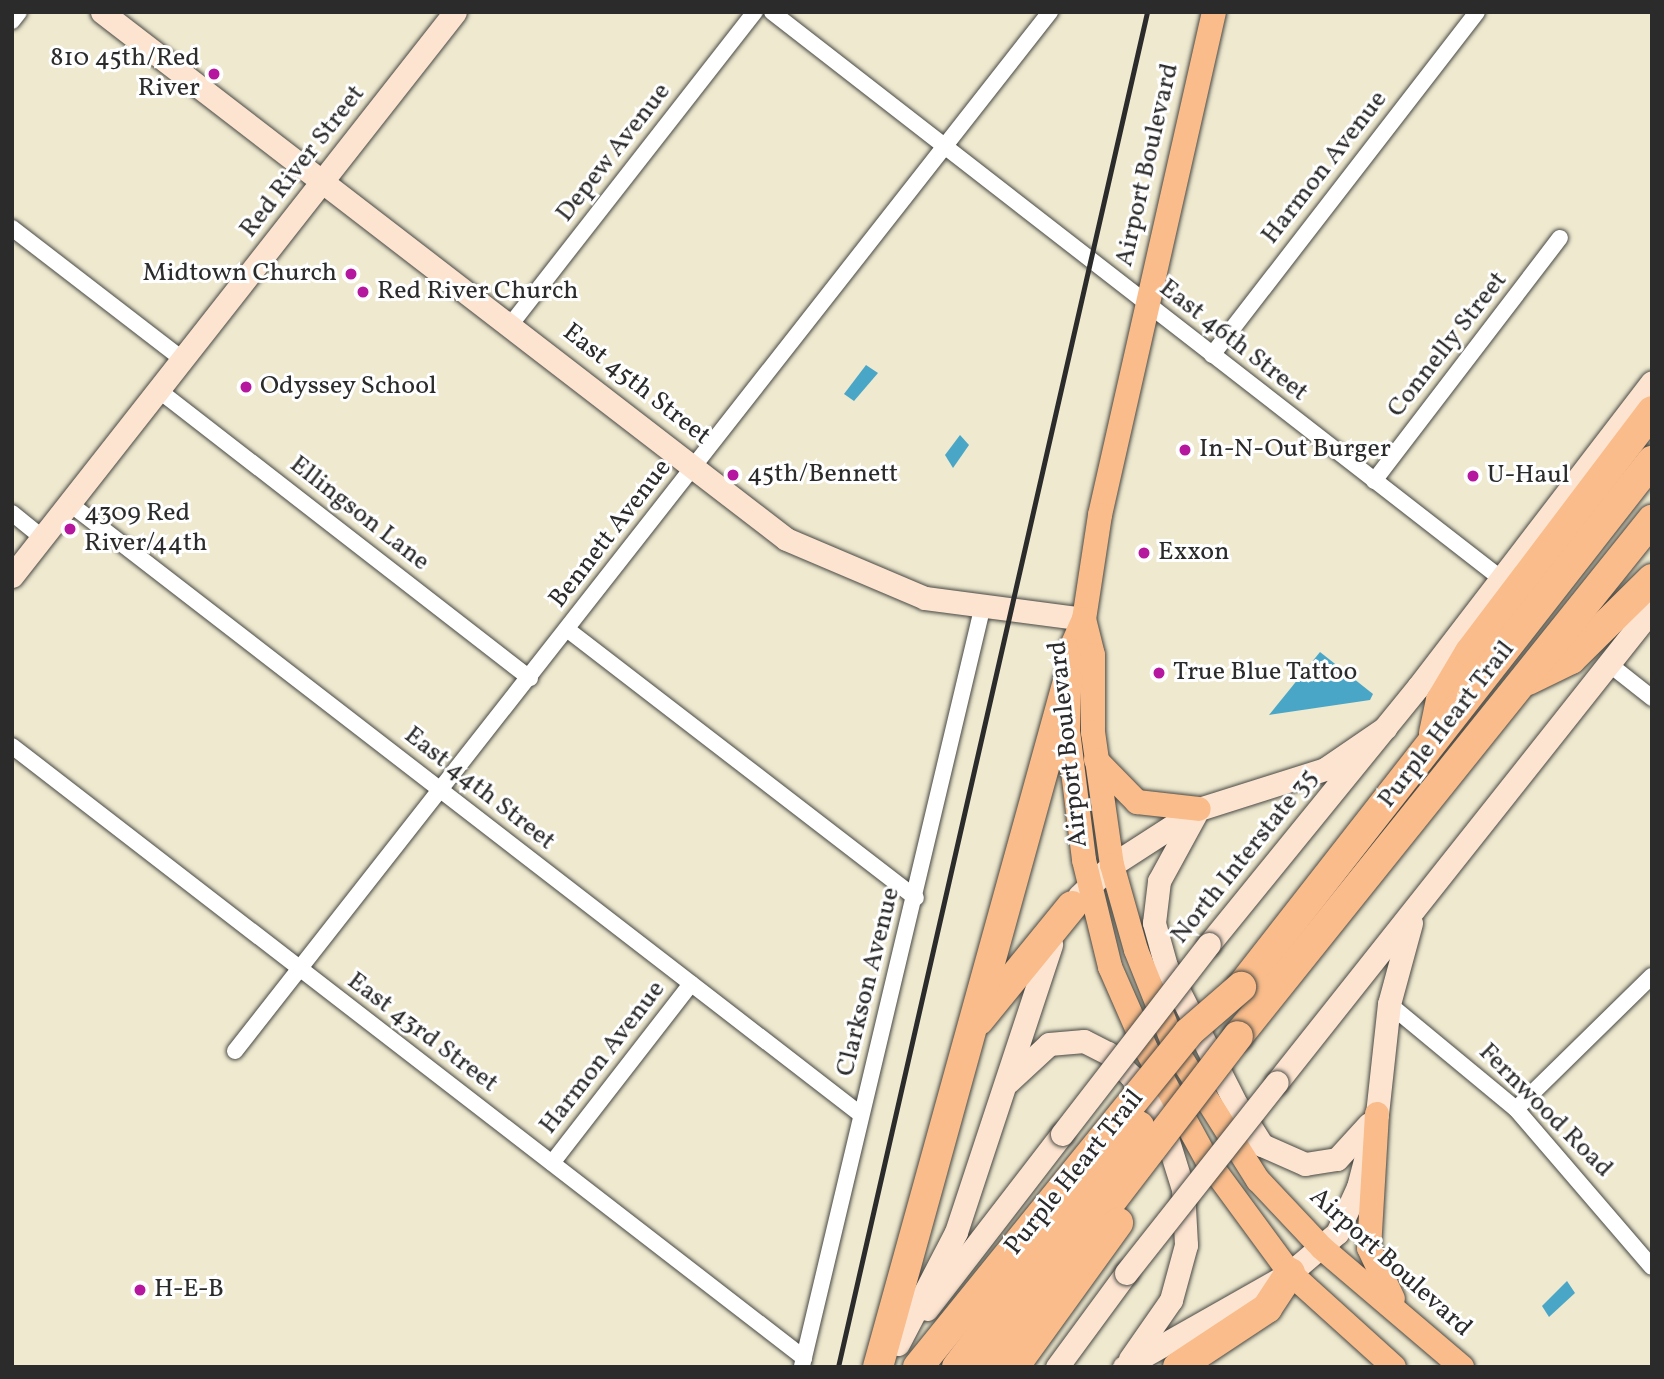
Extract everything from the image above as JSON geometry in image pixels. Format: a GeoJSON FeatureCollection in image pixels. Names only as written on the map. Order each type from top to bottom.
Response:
{"type":"FeatureCollection","features":[{"type":"Feature","properties":{"kind":"highway"},"geometry":{"type":"LineString","coordinates":[[1431,746],[1441,701],[1470,652],[1652,411]]}},
{"type":"Feature","properties":{"kind":"highway","name":"Purple Heart Trail"},"geometry":{"type":"LineString","coordinates":[[957,1367],[1241,987],[1652,461]]}},
{"type":"Feature","properties":{"kind":"highway","name":"Purple Heart Trail"},"geometry":{"type":"LineString","coordinates":[[984,1367],[1242,1030],[1652,520]]}},
{"type":"Feature","properties":{"kind":"highway"},"geometry":{"type":"LineString","coordinates":[[1521,682],[1572,659],[1652,579]]}},
{"type":"Feature","properties":{"kind":"highway"},"geometry":{"type":"LineString","coordinates":[[880,1367],[1068,681]]}},
{"type":"Feature","properties":{"kind":"highway"},"geometry":{"type":"LineString","coordinates":[[971,1030],[1080,894]]}},
{"type":"Feature","properties":{"kind":"highway","name":"Purple Heart Trail"},"geometry":{"type":"LineString","coordinates":[[918,1367],[1189,1032],[1241,987]]}},
{"type":"Feature","properties":{"kind":"highway","name":"Purple Heart Trail"},"geometry":{"type":"LineString","coordinates":[[1014,1367],[1226,1073],[1242,1030]]}},
{"type":"Feature","properties":{"kind":"highway"},"geometry":{"type":"LineString","coordinates":[[1178,1367],[1267,1308],[1290,1273]]}},
{"type":"Feature","properties":{"kind":"main road","name":"East 45th Street"},"geometry":{"type":"LineString","coordinates":[[102,12],[512,324],[786,539],[833,564],[925,598],[982,609],[1084,619]]}},
{"type":"Feature","properties":{"kind":"main road","name":"Red River Street"},"geometry":{"type":"LineString","coordinates":[[12,576],[455,12]]}},
{"type":"Feature","properties":{"kind":"main road","name":"Airport Boulevard"},"geometry":{"type":"LineString","coordinates":[[1214,12],[1146,305],[1084,619],[1070,652],[1068,731],[1080,894],[1146,1049],[1208,1160],[1290,1273],[1394,1367]]}},
{"type":"Feature","properties":{"kind":"main road","name":"North Interstate 35"},"geometry":{"type":"LineString","coordinates":[[880,1367],[1209,944],[1385,728],[1652,382]]}},
{"type":"Feature","properties":{"kind":"main road"},"geometry":{"type":"LineString","coordinates":[[1057,1367],[1126,1273],[1652,609]]}},
{"type":"Feature","properties":{"kind":"main road","name":"Airport Boulevard"},"geometry":{"type":"LineString","coordinates":[[1084,619],[1093,655],[1096,760],[1112,865],[1136,950],[1176,1050],[1258,1180],[1322,1248],[1416,1331],[1462,1367]]}},
{"type":"Feature","properties":{"kind":"main road"},"geometry":{"type":"LineString","coordinates":[[898,1343],[956,1232],[1006,1083],[1030,994],[1080,894],[1112,865],[1199,809],[1325,769],[1385,728]]}},
{"type":"Feature","properties":{"kind":"main road"},"geometry":{"type":"LineString","coordinates":[[1096,760],[1137,802],[1199,809]]}},
{"type":"Feature","properties":{"kind":"main road"},"geometry":{"type":"LineString","coordinates":[[1199,809],[1159,881],[1154,923],[1166,966],[1236,1104],[1262,1145],[1305,1164],[1337,1159],[1377,1114]]}},
{"type":"Feature","properties":{"kind":"main road"},"geometry":{"type":"LineString","coordinates":[[1416,1331],[1378,1278],[1369,1248],[1377,1114],[1388,1004],[1420,900]]}},
{"type":"Feature","properties":{"kind":"main road"},"geometry":{"type":"LineString","coordinates":[[1006,1083],[1049,1044],[1084,1041],[1108,1053],[1131,1076],[1161,1122],[1183,1189],[1184,1257],[1166,1310],[1124,1367]]}},
{"type":"Feature","properties":{"kind":"main road"},"geometry":{"type":"LineString","coordinates":[[1124,1367],[1290,1273],[1322,1248],[1350,1210],[1377,1114]]}},
{"type":"Feature","properties":{"kind":"street"},"geometry":{"type":"LineString","coordinates":[[12,21],[19,12]]}},
{"type":"Feature","properties":{"kind":"street","name":"Depew Avenue"},"geometry":{"type":"LineString","coordinates":[[512,324],[755,12]]}},
{"type":"Feature","properties":{"kind":"street","name":"East 46th Street"},"geometry":{"type":"LineString","coordinates":[[772,12],[1499,577]]}},
{"type":"Feature","properties":{"kind":"street","name":"Bennett Avenue"},"geometry":{"type":"LineString","coordinates":[[235,1051],[442,791],[1050,12]]}},
{"type":"Feature","properties":{"kind":"street","name":"Harmon Avenue"},"geometry":{"type":"LineString","coordinates":[[1212,355],[1477,12]]}},
{"type":"Feature","properties":{"kind":"street"},"geometry":{"type":"LineString","coordinates":[[12,228],[182,359]]}},
{"type":"Feature","properties":{"kind":"street","name":"Connelly Street"},"geometry":{"type":"LineString","coordinates":[[1374,481],[1560,238]]}},
{"type":"Feature","properties":{"kind":"street","name":"Ellingson Lane"},"geometry":{"type":"LineString","coordinates":[[158,389],[530,678]]}},
{"type":"Feature","properties":{"kind":"street","name":"East 44th Street"},"geometry":{"type":"LineString","coordinates":[[69,503],[860,1114]]}},
{"type":"Feature","properties":{"kind":"street"},"geometry":{"type":"LineString","coordinates":[[12,513],[43,537]]}},
{"type":"Feature","properties":{"kind":"street","name":"Clarkson Avenue"},"geometry":{"type":"LineString","coordinates":[[803,1362],[860,1114],[916,898],[982,609]]}},
{"type":"Feature","properties":{"kind":"street"},"geometry":{"type":"LineString","coordinates":[[568,629],[916,898]]}},
{"type":"Feature","properties":{"kind":"street"},"geometry":{"type":"LineString","coordinates":[[1609,664],[1652,698]]}},
{"type":"Feature","properties":{"kind":"street","name":"East 43rd Street"},"geometry":{"type":"LineString","coordinates":[[12,746],[298,970],[552,1163],[803,1362]]}},
{"type":"Feature","properties":{"kind":"street"},"geometry":{"type":"LineString","coordinates":[[1516,1109],[1652,976]]}},
{"type":"Feature","properties":{"kind":"street","name":"Harmon Avenue"},"geometry":{"type":"LineString","coordinates":[[552,1163],[691,984]]}},
{"type":"Feature","properties":{"kind":"street","name":"Fernwood Road"},"geometry":{"type":"LineString","coordinates":[[1388,1004],[1516,1109],[1652,1267]]}},
{"type":"Feature","properties":{"kind":"water"},"geometry":{"type":"Polygon","coordinates":[[[866,365],[878,373],[854,401],[844,394],[866,365]]]}},
{"type":"Feature","properties":{"kind":"water"},"geometry":{"type":"Polygon","coordinates":[[[960,435],[969,445],[953,468],[945,455],[960,435]]]}},
{"type":"Feature","properties":{"kind":"water"},"geometry":{"type":"Polygon","coordinates":[[[1320,652],[1373,694],[1370,700],[1269,715],[1320,652]]]}},
{"type":"Feature","properties":{"kind":"water"},"geometry":{"type":"Polygon","coordinates":[[[1567,1281],[1575,1293],[1549,1317],[1542,1306],[1567,1281]]]}},
{"type":"Feature","properties":{"kind":"railway"},"geometry":{"type":"LineString","coordinates":[[838,1367],[1147,12]]}},
{"type":"Feature","properties":{"kind":"place","name":"810 45th/Red River"},"geometry":{"type":"Point","coordinates":[214,74]}},
{"type":"Feature","properties":{"kind":"place","name":"Midtown Church"},"geometry":{"type":"Point","coordinates":[351,274]}},
{"type":"Feature","properties":{"kind":"place","name":"Red River Church"},"geometry":{"type":"Point","coordinates":[363,292]}},
{"type":"Feature","properties":{"kind":"place","name":"Odyssey School"},"geometry":{"type":"Point","coordinates":[246,387]}},
{"type":"Feature","properties":{"kind":"place","name":"In-N-Out Burger"},"geometry":{"type":"Point","coordinates":[1185,450]}},
{"type":"Feature","properties":{"kind":"place","name":"45th/Bennett"},"geometry":{"type":"Point","coordinates":[733,475]}},
{"type":"Feature","properties":{"kind":"place","name":"U-Haul"},"geometry":{"type":"Point","coordinates":[1473,476]}},
{"type":"Feature","properties":{"kind":"place","name":"4309 Red River/44th"},"geometry":{"type":"Point","coordinates":[70,529]}},
{"type":"Feature","properties":{"kind":"place","name":"Exxon"},"geometry":{"type":"Point","coordinates":[1144,553]}},
{"type":"Feature","properties":{"kind":"place","name":"True Blue Tattoo"},"geometry":{"type":"Point","coordinates":[1159,673]}},
{"type":"Feature","properties":{"kind":"place","name":"H-E-B"},"geometry":{"type":"Point","coordinates":[140,1290]}}]}
